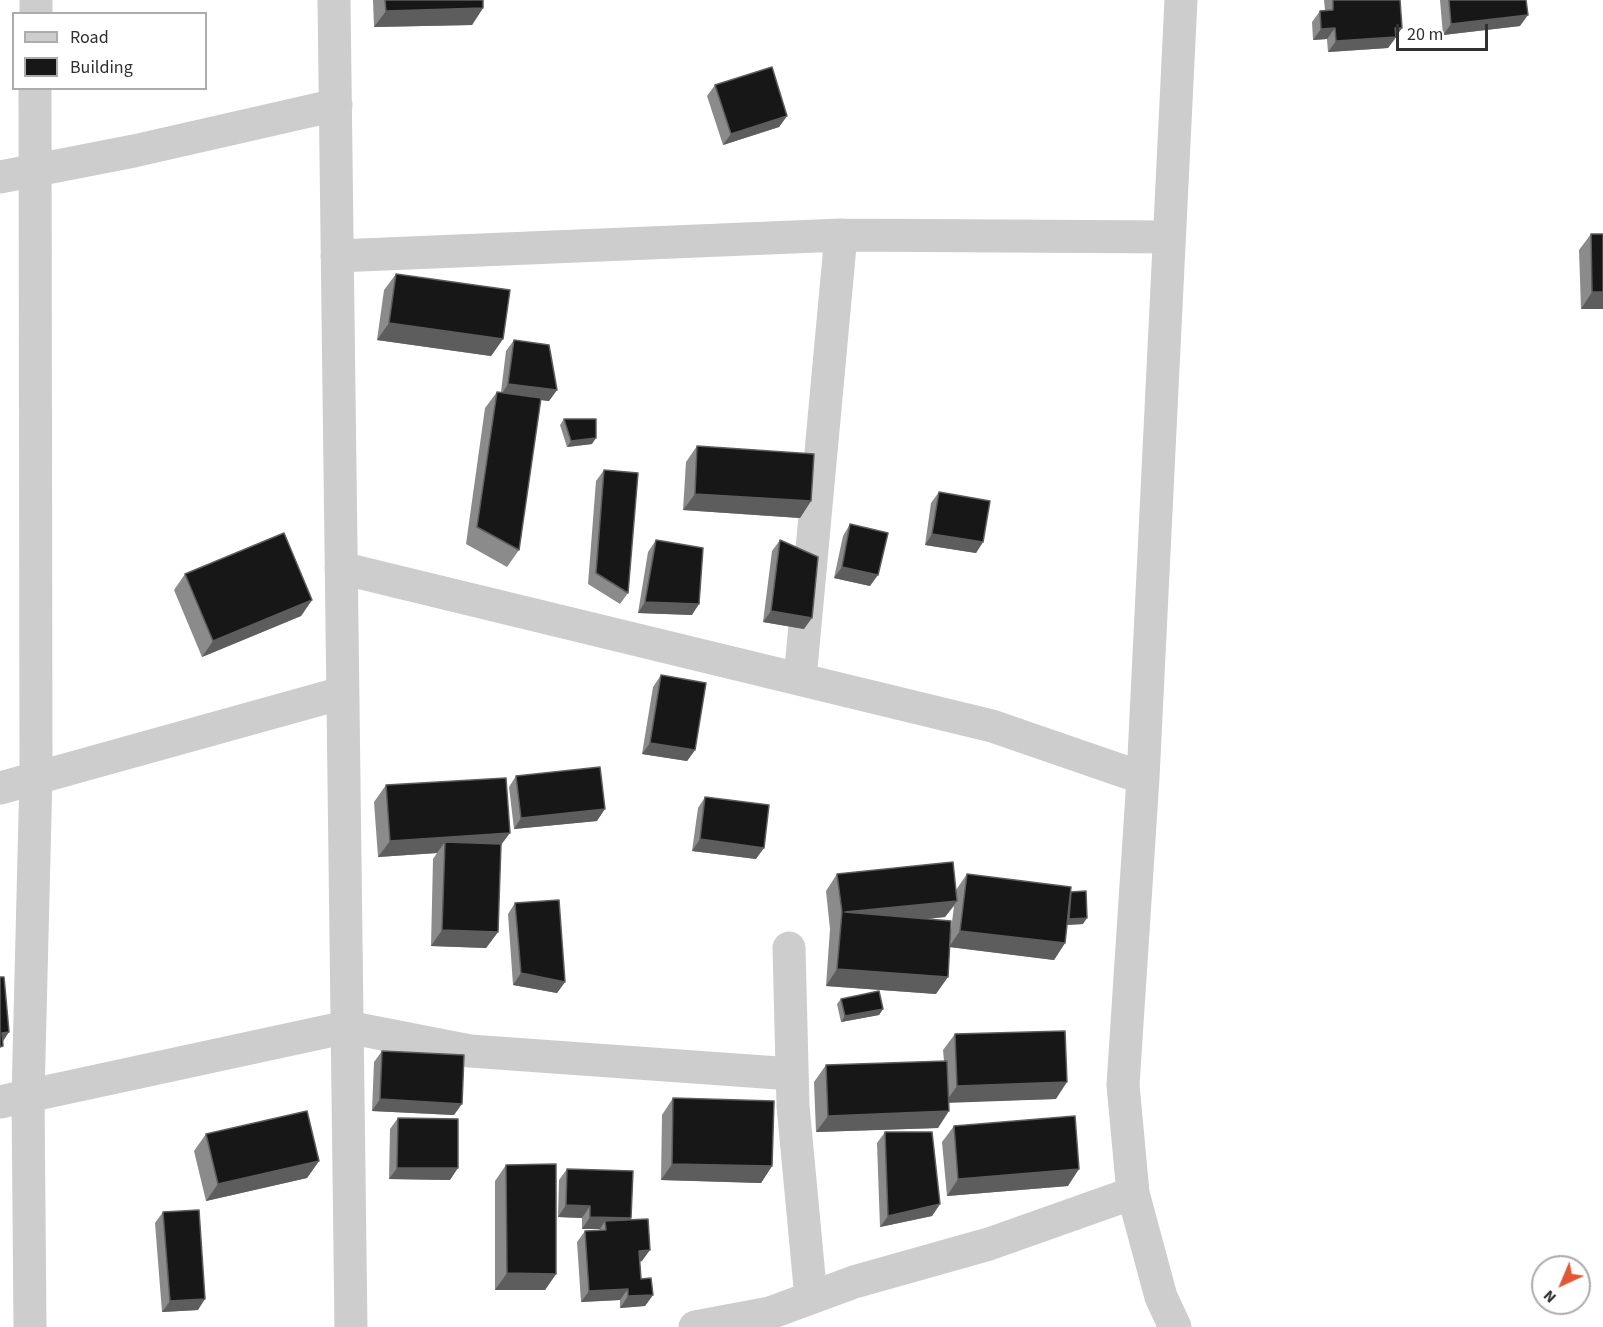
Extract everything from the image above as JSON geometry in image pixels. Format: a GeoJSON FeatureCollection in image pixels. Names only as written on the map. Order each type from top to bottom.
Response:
{"type":"FeatureCollection","features":[{"type":"Feature","properties":{"kind":"street"},"geometry":{"type":"LineString","coordinates":[[334,0],[351,1327]]}},
{"type":"Feature","properties":{"kind":"street"},"geometry":{"type":"LineString","coordinates":[[1175,1327],[1161,1297],[1132,1192],[1124,1085],[1143,778],[1180,0]]}},
{"type":"Feature","properties":{"kind":"street"},"geometry":{"type":"LineString","coordinates":[[30,1327],[14,1099],[36,776],[35,90]]}},
{"type":"Feature","properties":{"kind":"street"},"geometry":{"type":"LineString","coordinates":[[0,177],[134,151],[336,105]]}},
{"type":"Feature","properties":{"kind":"street"},"geometry":{"type":"LineString","coordinates":[[337,256],[841,234],[1169,237]]}},
{"type":"Feature","properties":{"kind":"street"},"geometry":{"type":"LineString","coordinates":[[800,679],[841,234]]}},
{"type":"Feature","properties":{"kind":"street"},"geometry":{"type":"LineString","coordinates":[[341,568],[992,726],[1143,778]]}},
{"type":"Feature","properties":{"kind":"street"},"geometry":{"type":"LineString","coordinates":[[0,788],[36,776],[342,693]]}},
{"type":"Feature","properties":{"kind":"street"},"geometry":{"type":"LineString","coordinates":[[789,948],[793,1106],[811,1298]]}},
{"type":"Feature","properties":{"kind":"street"},"geometry":{"type":"LineString","coordinates":[[14,1099],[347,1027],[470,1050],[792,1074]]}},
{"type":"Feature","properties":{"kind":"street"},"geometry":{"type":"LineString","coordinates":[[695,1327],[770,1313],[854,1282],[989,1244],[1132,1192]]}},
{"type":"Feature","properties":{"kind":"building"},"geometry":{"type":"Polygon","coordinates":[[[385,0],[483,0],[483,8],[386,11],[385,0]]]}},
{"type":"Feature","properties":{"kind":"building"},"geometry":{"type":"Polygon","coordinates":[[[1333,0],[1400,0],[1402,28],[1395,28],[1396,37],[1336,41],[1335,28],[1321,29],[1320,11],[1333,10],[1333,0]]]}},
{"type":"Feature","properties":{"kind":"building"},"geometry":{"type":"Polygon","coordinates":[[[1449,0],[1526,0],[1528,15],[1451,24],[1449,0]]]}},
{"type":"Feature","properties":{"kind":"building"},"geometry":{"type":"Polygon","coordinates":[[[772,67],[787,116],[731,134],[715,85],[772,67]]]}},
{"type":"Feature","properties":{"kind":"building"},"geometry":{"type":"Polygon","coordinates":[[[1591,234],[1603,234],[1603,292],[1592,292],[1591,234]]]}},
{"type":"Feature","properties":{"kind":"building"},"geometry":{"type":"Polygon","coordinates":[[[396,274],[510,290],[503,339],[389,323],[396,274]]]}},
{"type":"Feature","properties":{"kind":"building"},"geometry":{"type":"Polygon","coordinates":[[[514,340],[549,345],[557,390],[508,384],[514,340]]]}},
{"type":"Feature","properties":{"kind":"building"},"geometry":{"type":"Polygon","coordinates":[[[497,392],[541,398],[519,550],[477,527],[497,392]]]}},
{"type":"Feature","properties":{"kind":"building"},"geometry":{"type":"Polygon","coordinates":[[[564,419],[596,419],[596,438],[571,441],[564,419]]]}},
{"type":"Feature","properties":{"kind":"building"},"geometry":{"type":"Polygon","coordinates":[[[697,446],[814,454],[811,501],[695,494],[697,446]]]}},
{"type":"Feature","properties":{"kind":"building"},"geometry":{"type":"Polygon","coordinates":[[[604,470],[638,473],[628,593],[596,573],[604,470]]]}},
{"type":"Feature","properties":{"kind":"building"},"geometry":{"type":"Polygon","coordinates":[[[939,492],[990,501],[983,542],[932,534],[939,492]]]}},
{"type":"Feature","properties":{"kind":"building"},"geometry":{"type":"Polygon","coordinates":[[[850,524],[888,533],[878,575],[842,567],[850,524]]]}},
{"type":"Feature","properties":{"kind":"building"},"geometry":{"type":"Polygon","coordinates":[[[284,533],[312,600],[213,641],[185,574],[284,533]]]}},
{"type":"Feature","properties":{"kind":"building"},"geometry":{"type":"Polygon","coordinates":[[[656,540],[703,548],[699,604],[645,602],[656,540]]]}},
{"type":"Feature","properties":{"kind":"building"},"geometry":{"type":"Polygon","coordinates":[[[780,540],[818,557],[812,618],[771,611],[780,540]]]}},
{"type":"Feature","properties":{"kind":"building"},"geometry":{"type":"Polygon","coordinates":[[[661,675],[706,683],[695,750],[650,743],[661,675]]]}},
{"type":"Feature","properties":{"kind":"building"},"geometry":{"type":"Polygon","coordinates":[[[600,767],[605,809],[521,818],[516,776],[600,767]]]}},
{"type":"Feature","properties":{"kind":"building"},"geometry":{"type":"Polygon","coordinates":[[[506,778],[510,833],[390,841],[386,785],[506,778]]]}},
{"type":"Feature","properties":{"kind":"building"},"geometry":{"type":"Polygon","coordinates":[[[705,797],[769,805],[764,848],[700,839],[705,797]]]}},
{"type":"Feature","properties":{"kind":"building"},"geometry":{"type":"Polygon","coordinates":[[[445,842],[501,844],[498,932],[442,930],[445,842]]]}},
{"type":"Feature","properties":{"kind":"building"},"geometry":{"type":"Polygon","coordinates":[[[953,862],[957,901],[845,912],[951,921],[948,977],[837,969],[842,912],[837,874],[953,862]]]}},
{"type":"Feature","properties":{"kind":"building"},"geometry":{"type":"Polygon","coordinates":[[[967,874],[1071,887],[1065,943],[960,931],[967,874]]]}},
{"type":"Feature","properties":{"kind":"building"},"geometry":{"type":"Polygon","coordinates":[[[1086,891],[1087,918],[1069,919],[1071,892],[1086,891]]]}},
{"type":"Feature","properties":{"kind":"building"},"geometry":{"type":"Polygon","coordinates":[[[559,900],[565,982],[521,973],[515,903],[559,900]]]}},
{"type":"Feature","properties":{"kind":"building"},"geometry":{"type":"Polygon","coordinates":[[[0,977],[4,977],[9,1032],[2,1033],[3,1046],[0,1047],[0,977]]]}},
{"type":"Feature","properties":{"kind":"building"},"geometry":{"type":"Polygon","coordinates":[[[879,991],[883,1009],[845,1016],[841,999],[879,991]]]}},
{"type":"Feature","properties":{"kind":"building"},"geometry":{"type":"Polygon","coordinates":[[[1065,1031],[1067,1082],[957,1086],[955,1034],[1065,1031]]]}},
{"type":"Feature","properties":{"kind":"building"},"geometry":{"type":"Polygon","coordinates":[[[382,1051],[464,1055],[462,1104],[380,1099],[382,1051]]]}},
{"type":"Feature","properties":{"kind":"building"},"geometry":{"type":"Polygon","coordinates":[[[947,1061],[949,1111],[828,1116],[826,1065],[947,1061]]]}},
{"type":"Feature","properties":{"kind":"building"},"geometry":{"type":"Polygon","coordinates":[[[673,1098],[774,1101],[772,1166],[672,1164],[673,1098]]]}},
{"type":"Feature","properties":{"kind":"building"},"geometry":{"type":"Polygon","coordinates":[[[307,1111],[319,1161],[218,1184],[206,1134],[307,1111]]]}},
{"type":"Feature","properties":{"kind":"building"},"geometry":{"type":"Polygon","coordinates":[[[1075,1116],[1079,1169],[958,1179],[954,1126],[1075,1116]]]}},
{"type":"Feature","properties":{"kind":"building"},"geometry":{"type":"Polygon","coordinates":[[[398,1118],[458,1119],[458,1168],[397,1168],[398,1118]]]}},
{"type":"Feature","properties":{"kind":"building"},"geometry":{"type":"Polygon","coordinates":[[[885,1132],[932,1132],[940,1204],[888,1216],[885,1132]]]}},
{"type":"Feature","properties":{"kind":"building"},"geometry":{"type":"Polygon","coordinates":[[[556,1164],[556,1274],[507,1273],[506,1165],[556,1164]]]}},
{"type":"Feature","properties":{"kind":"building"},"geometry":{"type":"Polygon","coordinates":[[[567,1169],[633,1171],[631,1218],[590,1217],[590,1206],[566,1205],[567,1169]]]}},
{"type":"Feature","properties":{"kind":"building"},"geometry":{"type":"Polygon","coordinates":[[[199,1210],[205,1299],[170,1301],[163,1212],[199,1210]]]}},
{"type":"Feature","properties":{"kind":"building"},"geometry":{"type":"Polygon","coordinates":[[[648,1219],[650,1250],[639,1251],[641,1279],[651,1278],[653,1295],[628,1296],[628,1289],[589,1291],[585,1231],[606,1230],[605,1221],[648,1219]]]}}]}
